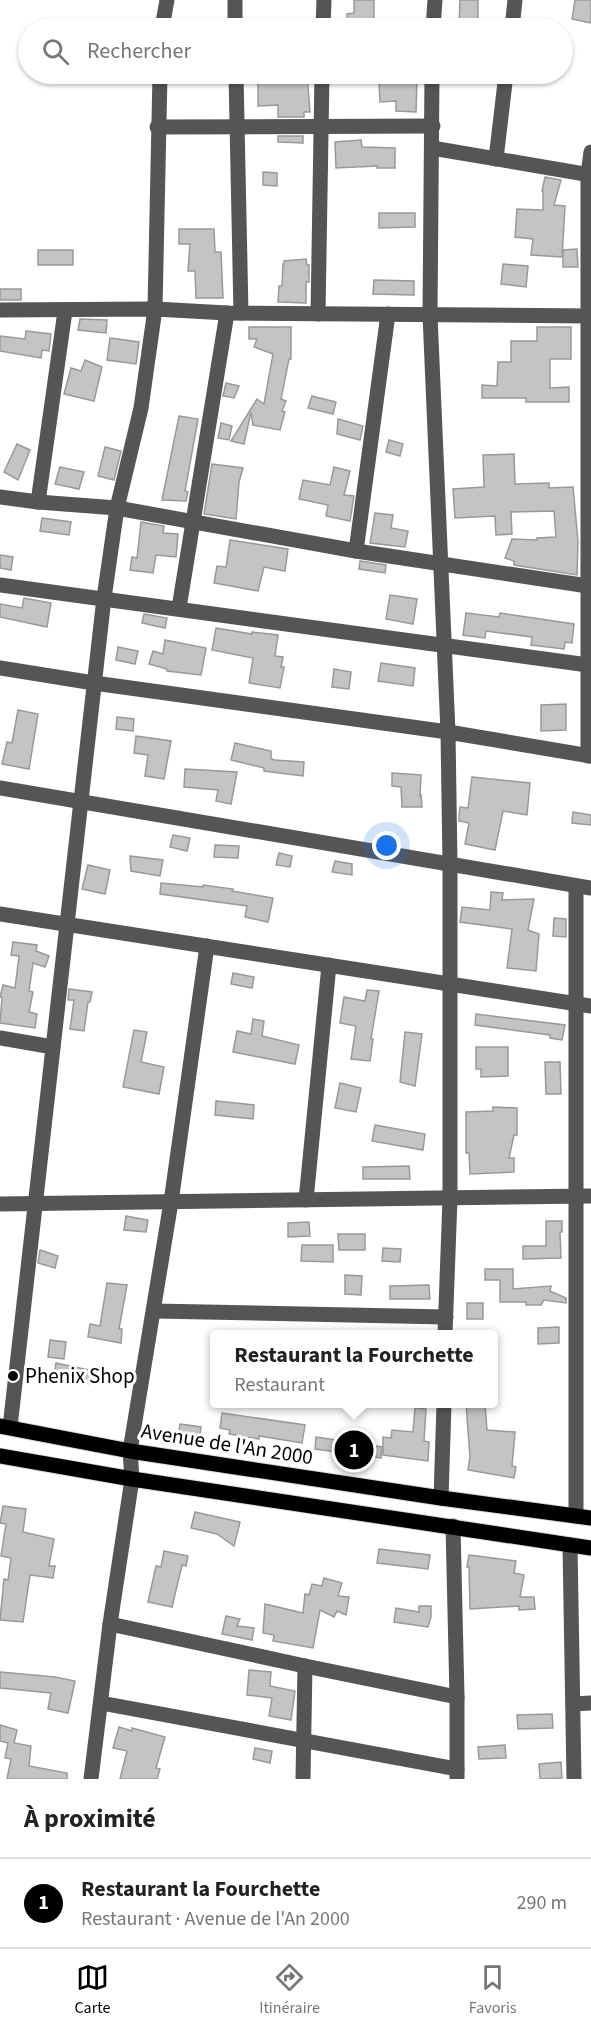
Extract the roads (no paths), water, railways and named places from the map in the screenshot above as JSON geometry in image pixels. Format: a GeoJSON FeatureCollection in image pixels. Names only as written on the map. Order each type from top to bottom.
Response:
{"type":"FeatureCollection","features":[{"type":"Feature","properties":{"kind":"main road","name":"Avenue de l'An 2000"},"geometry":{"type":"LineString","coordinates":[[5,1427],[130,1451],[584,1517]]}},
{"type":"Feature","properties":{"kind":"main road"},"geometry":{"type":"LineString","coordinates":[[0,1456],[132,1479],[591,1548]]}},
{"type":"Feature","properties":{"kind":"street"},"geometry":{"type":"LineString","coordinates":[[164,18],[167,0]]}},
{"type":"Feature","properties":{"kind":"street"},"geometry":{"type":"LineString","coordinates":[[235,0],[235,18]]}},
{"type":"Feature","properties":{"kind":"street"},"geometry":{"type":"LineString","coordinates":[[323,18],[324,0]]}},
{"type":"Feature","properties":{"kind":"street"},"geometry":{"type":"LineString","coordinates":[[434,18],[435,0]]}},
{"type":"Feature","properties":{"kind":"street"},"geometry":{"type":"LineString","coordinates":[[513,18],[516,0]]}},
{"type":"Feature","properties":{"kind":"street"},"geometry":{"type":"LineString","coordinates":[[5,1427],[35,1204],[104,598],[117,508],[141,408],[154,309],[159,84]]}},
{"type":"Feature","properties":{"kind":"street"},"geometry":{"type":"LineString","coordinates":[[179,608],[192,522],[234,313],[236,84]]}},
{"type":"Feature","properties":{"kind":"street"},"geometry":{"type":"LineString","coordinates":[[318,314],[322,84]]}},
{"type":"Feature","properties":{"kind":"street"},"geometry":{"type":"LineString","coordinates":[[432,84],[430,315],[445,645],[450,864],[450,1199],[445,1330]]}},
{"type":"Feature","properties":{"kind":"street"},"geometry":{"type":"LineString","coordinates":[[496,159],[505,84]]}},
{"type":"Feature","properties":{"kind":"street"},"geometry":{"type":"LineString","coordinates":[[157,127],[433,126]]}},
{"type":"Feature","properties":{"kind":"street"},"geometry":{"type":"LineString","coordinates":[[432,148],[589,175]]}},
{"type":"Feature","properties":{"kind":"street"},"geometry":{"type":"LineString","coordinates":[[0,668],[448,732],[590,756],[588,586],[589,175],[591,152]]}},
{"type":"Feature","properties":{"kind":"street"},"geometry":{"type":"LineString","coordinates":[[0,310],[154,309],[234,313],[589,316]]}},
{"type":"Feature","properties":{"kind":"street"},"geometry":{"type":"LineString","coordinates":[[38,502],[65,311]]}},
{"type":"Feature","properties":{"kind":"street"},"geometry":{"type":"LineString","coordinates":[[356,551],[388,314]]}},
{"type":"Feature","properties":{"kind":"street"},"geometry":{"type":"LineString","coordinates":[[0,496],[38,502],[117,508],[356,551],[588,586]]}},
{"type":"Feature","properties":{"kind":"street"},"geometry":{"type":"LineString","coordinates":[[0,585],[588,665]]}},
{"type":"Feature","properties":{"kind":"street"},"geometry":{"type":"LineString","coordinates":[[0,788],[583,887],[584,1517]]}},
{"type":"Feature","properties":{"kind":"street"},"geometry":{"type":"LineString","coordinates":[[0,914],[583,1005]]}},
{"type":"Feature","properties":{"kind":"street"},"geometry":{"type":"LineString","coordinates":[[90,1779],[132,1479],[130,1451],[171,1202],[207,946]]}},
{"type":"Feature","properties":{"kind":"street"},"geometry":{"type":"LineString","coordinates":[[306,1200],[329,965]]}},
{"type":"Feature","properties":{"kind":"street"},"geometry":{"type":"LineString","coordinates":[[0,1038],[53,1047]]}},
{"type":"Feature","properties":{"kind":"street"},"geometry":{"type":"LineString","coordinates":[[0,1204],[584,1196]]}},
{"type":"Feature","properties":{"kind":"street"},"geometry":{"type":"LineString","coordinates":[[154,1311],[446,1317]]}},
{"type":"Feature","properties":{"kind":"street"},"geometry":{"type":"LineString","coordinates":[[441,1498],[444,1408]]}},
{"type":"Feature","properties":{"kind":"street"},"geometry":{"type":"LineString","coordinates":[[101,1703],[457,1774],[453,1526]]}},
{"type":"Feature","properties":{"kind":"street"},"geometry":{"type":"LineString","coordinates":[[570,1545],[574,1779]]}},
{"type":"Feature","properties":{"kind":"street"},"geometry":{"type":"LineString","coordinates":[[111,1624],[457,1697]]}},
{"type":"Feature","properties":{"kind":"street"},"geometry":{"type":"LineString","coordinates":[[303,1779],[305,1666]]}},
{"type":"Feature","properties":{"kind":"street"},"geometry":{"type":"LineString","coordinates":[[573,1704],[591,1703]]}},
{"type":"Feature","properties":{"kind":"place","name":"Phenix Shop"},"geometry":{"type":"Point","coordinates":[13,1376]}},
{"type":"Feature","properties":{"kind":"place","name":"Restaurant la Fourchette"},"geometry":{"type":"Point","coordinates":[354,1450]}}]}
